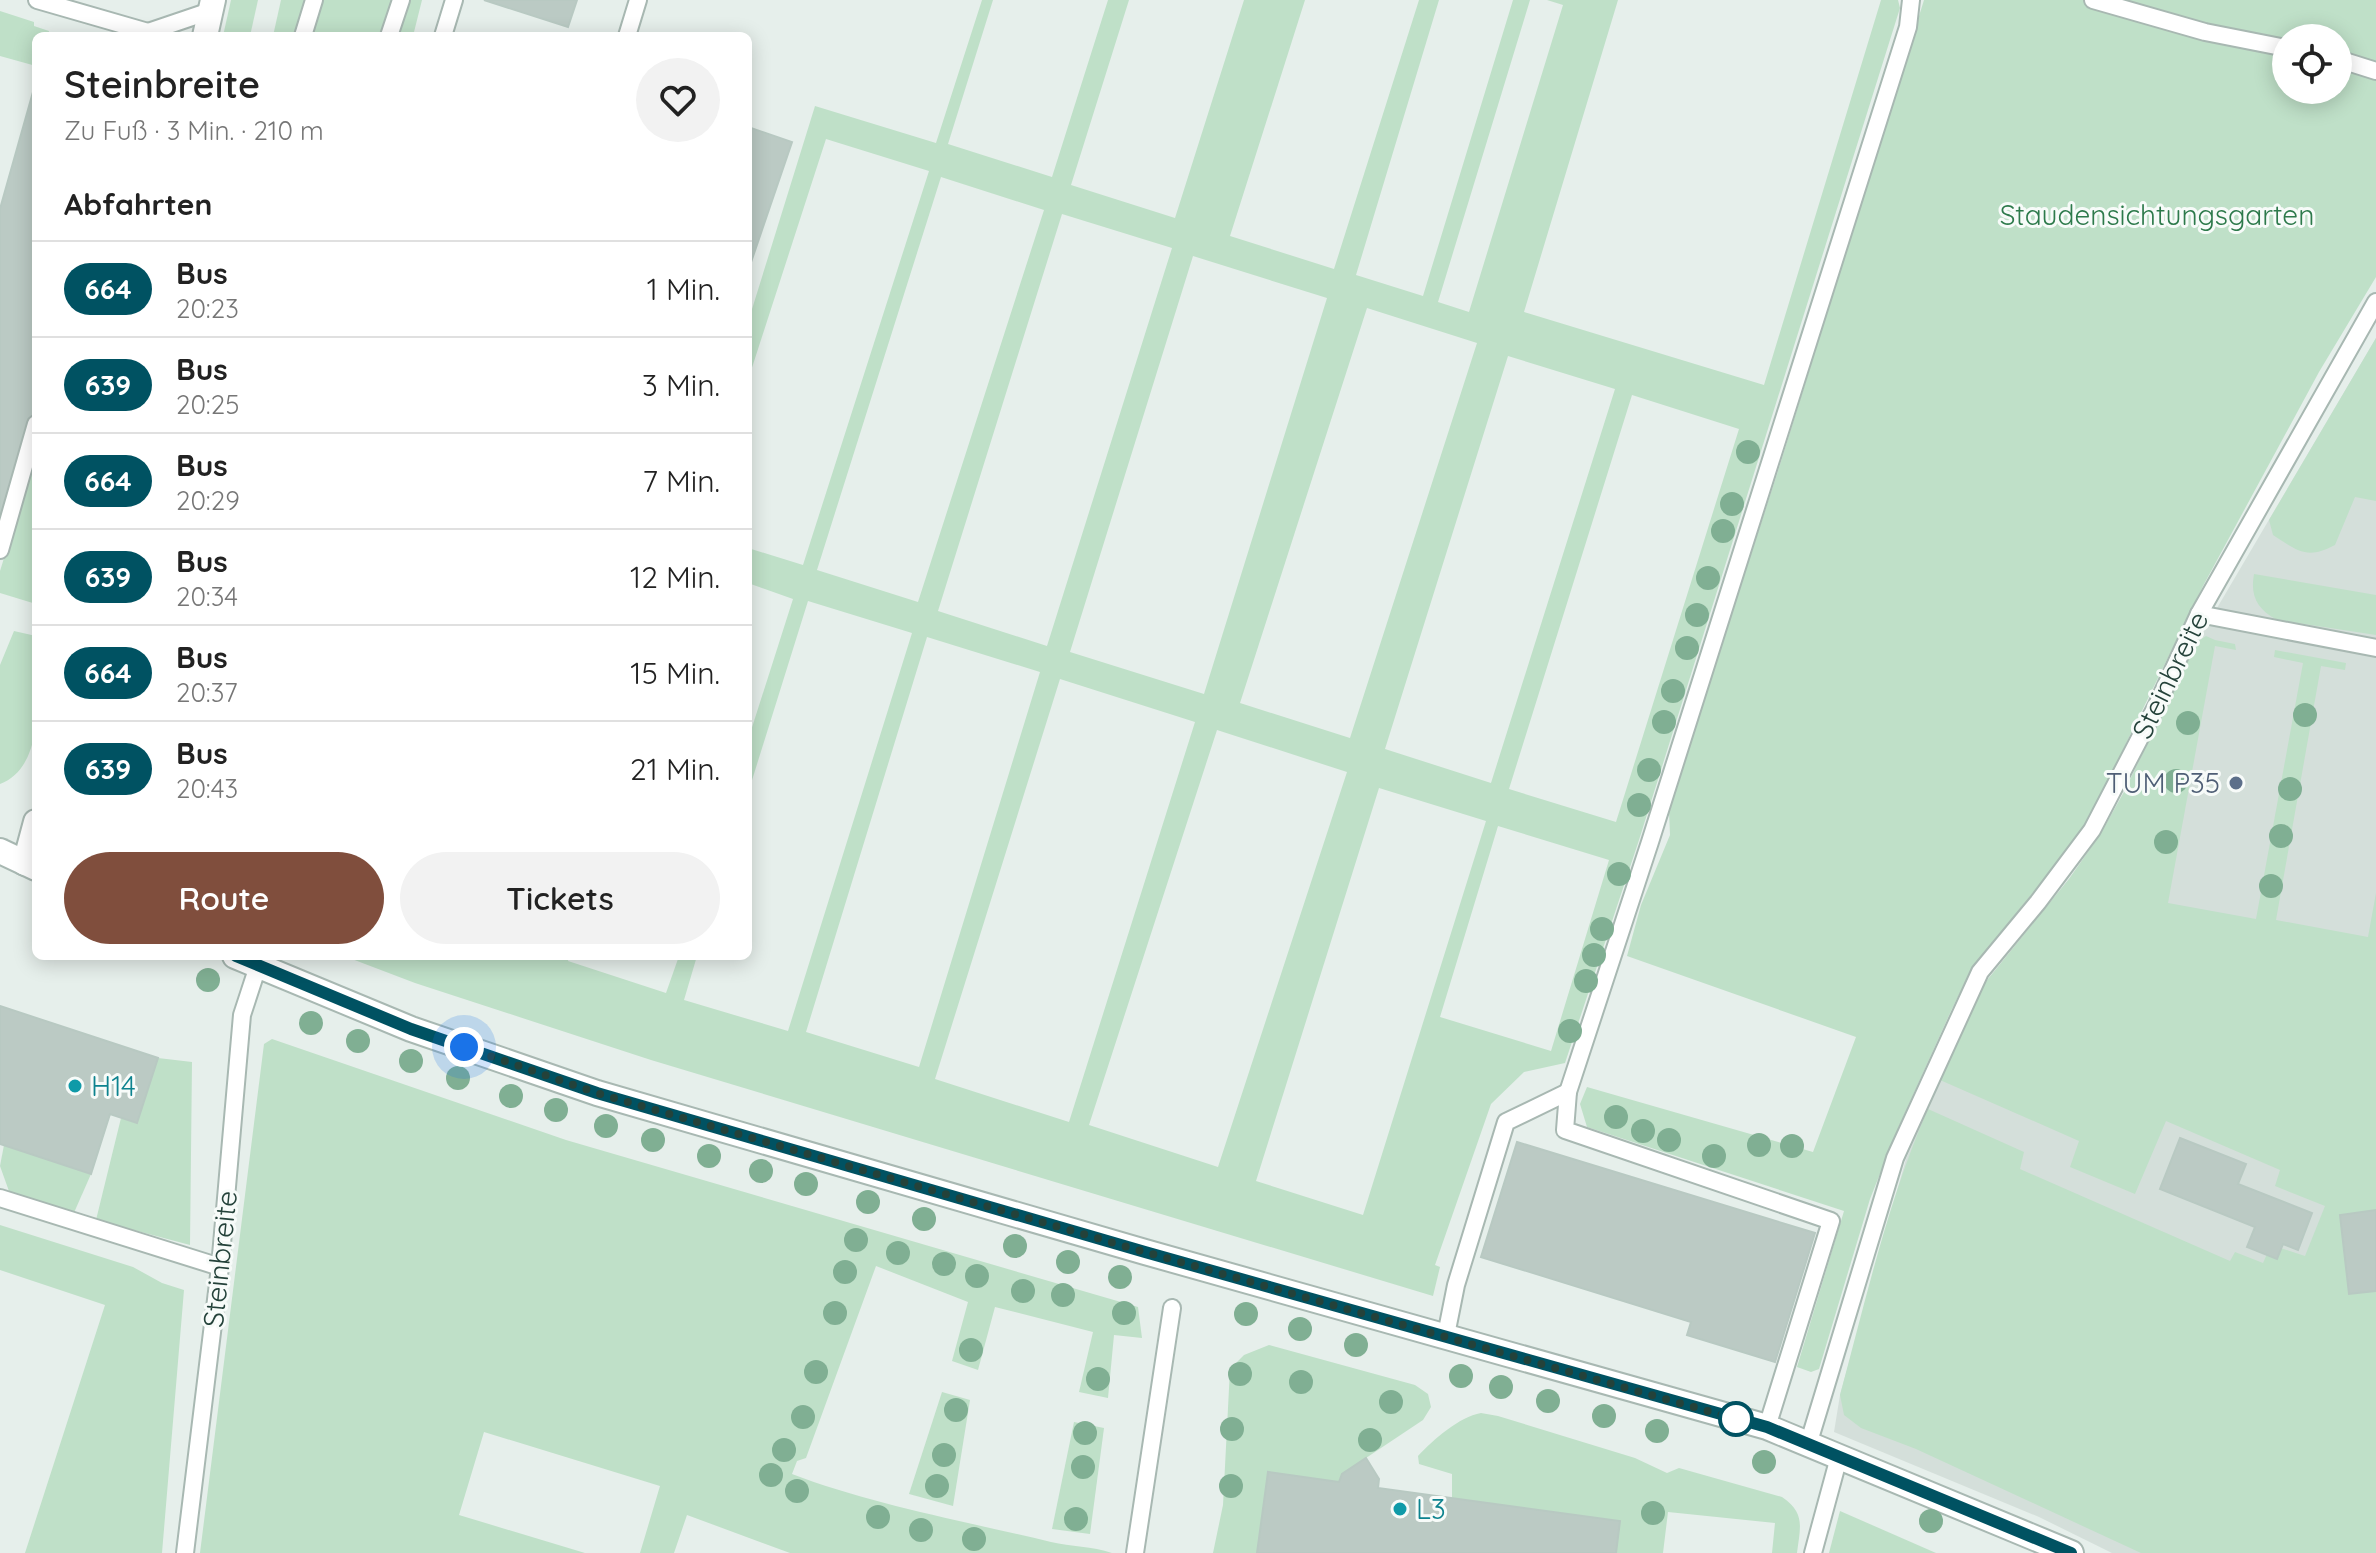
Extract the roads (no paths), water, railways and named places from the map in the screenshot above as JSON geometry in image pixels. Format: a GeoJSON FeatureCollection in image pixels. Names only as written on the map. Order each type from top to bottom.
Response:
{"type":"FeatureCollection","features":[{"type":"Feature","properties":{"kind":"street"},"geometry":{"type":"LineString","coordinates":[[206,32],[212,6]]}},
{"type":"Feature","properties":{"kind":"street"},"geometry":{"type":"LineString","coordinates":[[0,851],[31,866]]}},
{"type":"Feature","properties":{"kind":"street"},"geometry":{"type":"LineString","coordinates":[[246,961],[411,1029],[597,1093],[1145,1252],[1767,1427],[2071,1553]]}},
{"type":"Feature","properties":{"kind":"lane"},"geometry":{"type":"LineString","coordinates":[[37,0],[141,32]]}},
{"type":"Feature","properties":{"kind":"lane"},"geometry":{"type":"LineString","coordinates":[[304,32],[314,0]]}},
{"type":"Feature","properties":{"kind":"lane"},"geometry":{"type":"LineString","coordinates":[[390,32],[401,0]]}},
{"type":"Feature","properties":{"kind":"lane"},"geometry":{"type":"LineString","coordinates":[[444,32],[454,0]]}},
{"type":"Feature","properties":{"kind":"lane"},"geometry":{"type":"LineString","coordinates":[[628,32],[638,0]]}},
{"type":"Feature","properties":{"kind":"lane"},"geometry":{"type":"LineString","coordinates":[[1767,1427],[1831,1221],[1565,1130],[1568,1092],[1908,27],[1911,0]]}},
{"type":"Feature","properties":{"kind":"lane"},"geometry":{"type":"LineString","coordinates":[[2093,0],[2205,32],[2272,45]]}},
{"type":"Feature","properties":{"kind":"lane"},"geometry":{"type":"LineString","coordinates":[[153,32],[212,6]]}},
{"type":"Feature","properties":{"kind":"lane"},"geometry":{"type":"LineString","coordinates":[[2352,63],[2376,71]]}},
{"type":"Feature","properties":{"kind":"lane","name":"Steinbreite"},"geometry":{"type":"LineString","coordinates":[[1808,1445],[1895,1158],[1980,972],[2092,830],[2157,705],[2199,614],[2376,302]]}},
{"type":"Feature","properties":{"kind":"lane"},"geometry":{"type":"LineString","coordinates":[[0,550],[32,438]]}},
{"type":"Feature","properties":{"kind":"lane"},"geometry":{"type":"LineString","coordinates":[[2199,614],[2376,648]]}},
{"type":"Feature","properties":{"kind":"lane","name":"Steinbreite"},"geometry":{"type":"LineString","coordinates":[[185,1553],[220,1267],[246,961]]}},
{"type":"Feature","properties":{"kind":"lane"},"geometry":{"type":"LineString","coordinates":[[1446,1335],[1456,1285],[1506,1122],[1568,1092]]}},
{"type":"Feature","properties":{"kind":"lane"},"geometry":{"type":"LineString","coordinates":[[0,1198],[220,1267]]}},
{"type":"Feature","properties":{"kind":"lane"},"geometry":{"type":"LineString","coordinates":[[1135,1553],[1172,1308]]}},
{"type":"Feature","properties":{"kind":"lane"},"geometry":{"type":"LineString","coordinates":[[1813,1553],[1839,1457]]}},
{"type":"Feature","properties":{"kind":"place","name":"TUM P35"},"geometry":{"type":"Point","coordinates":[2236,783]}},
{"type":"Feature","properties":{"kind":"place","name":"H14"},"geometry":{"type":"Point","coordinates":[75,1086]}},
{"type":"Feature","properties":{"kind":"place","name":"L3"},"geometry":{"type":"Point","coordinates":[1400,1509]}},
{"type":"Feature","properties":{"kind":"park label","name":"Staudensichtungsgarten"},"geometry":{"type":"Point","coordinates":[2157,215]}}]}
